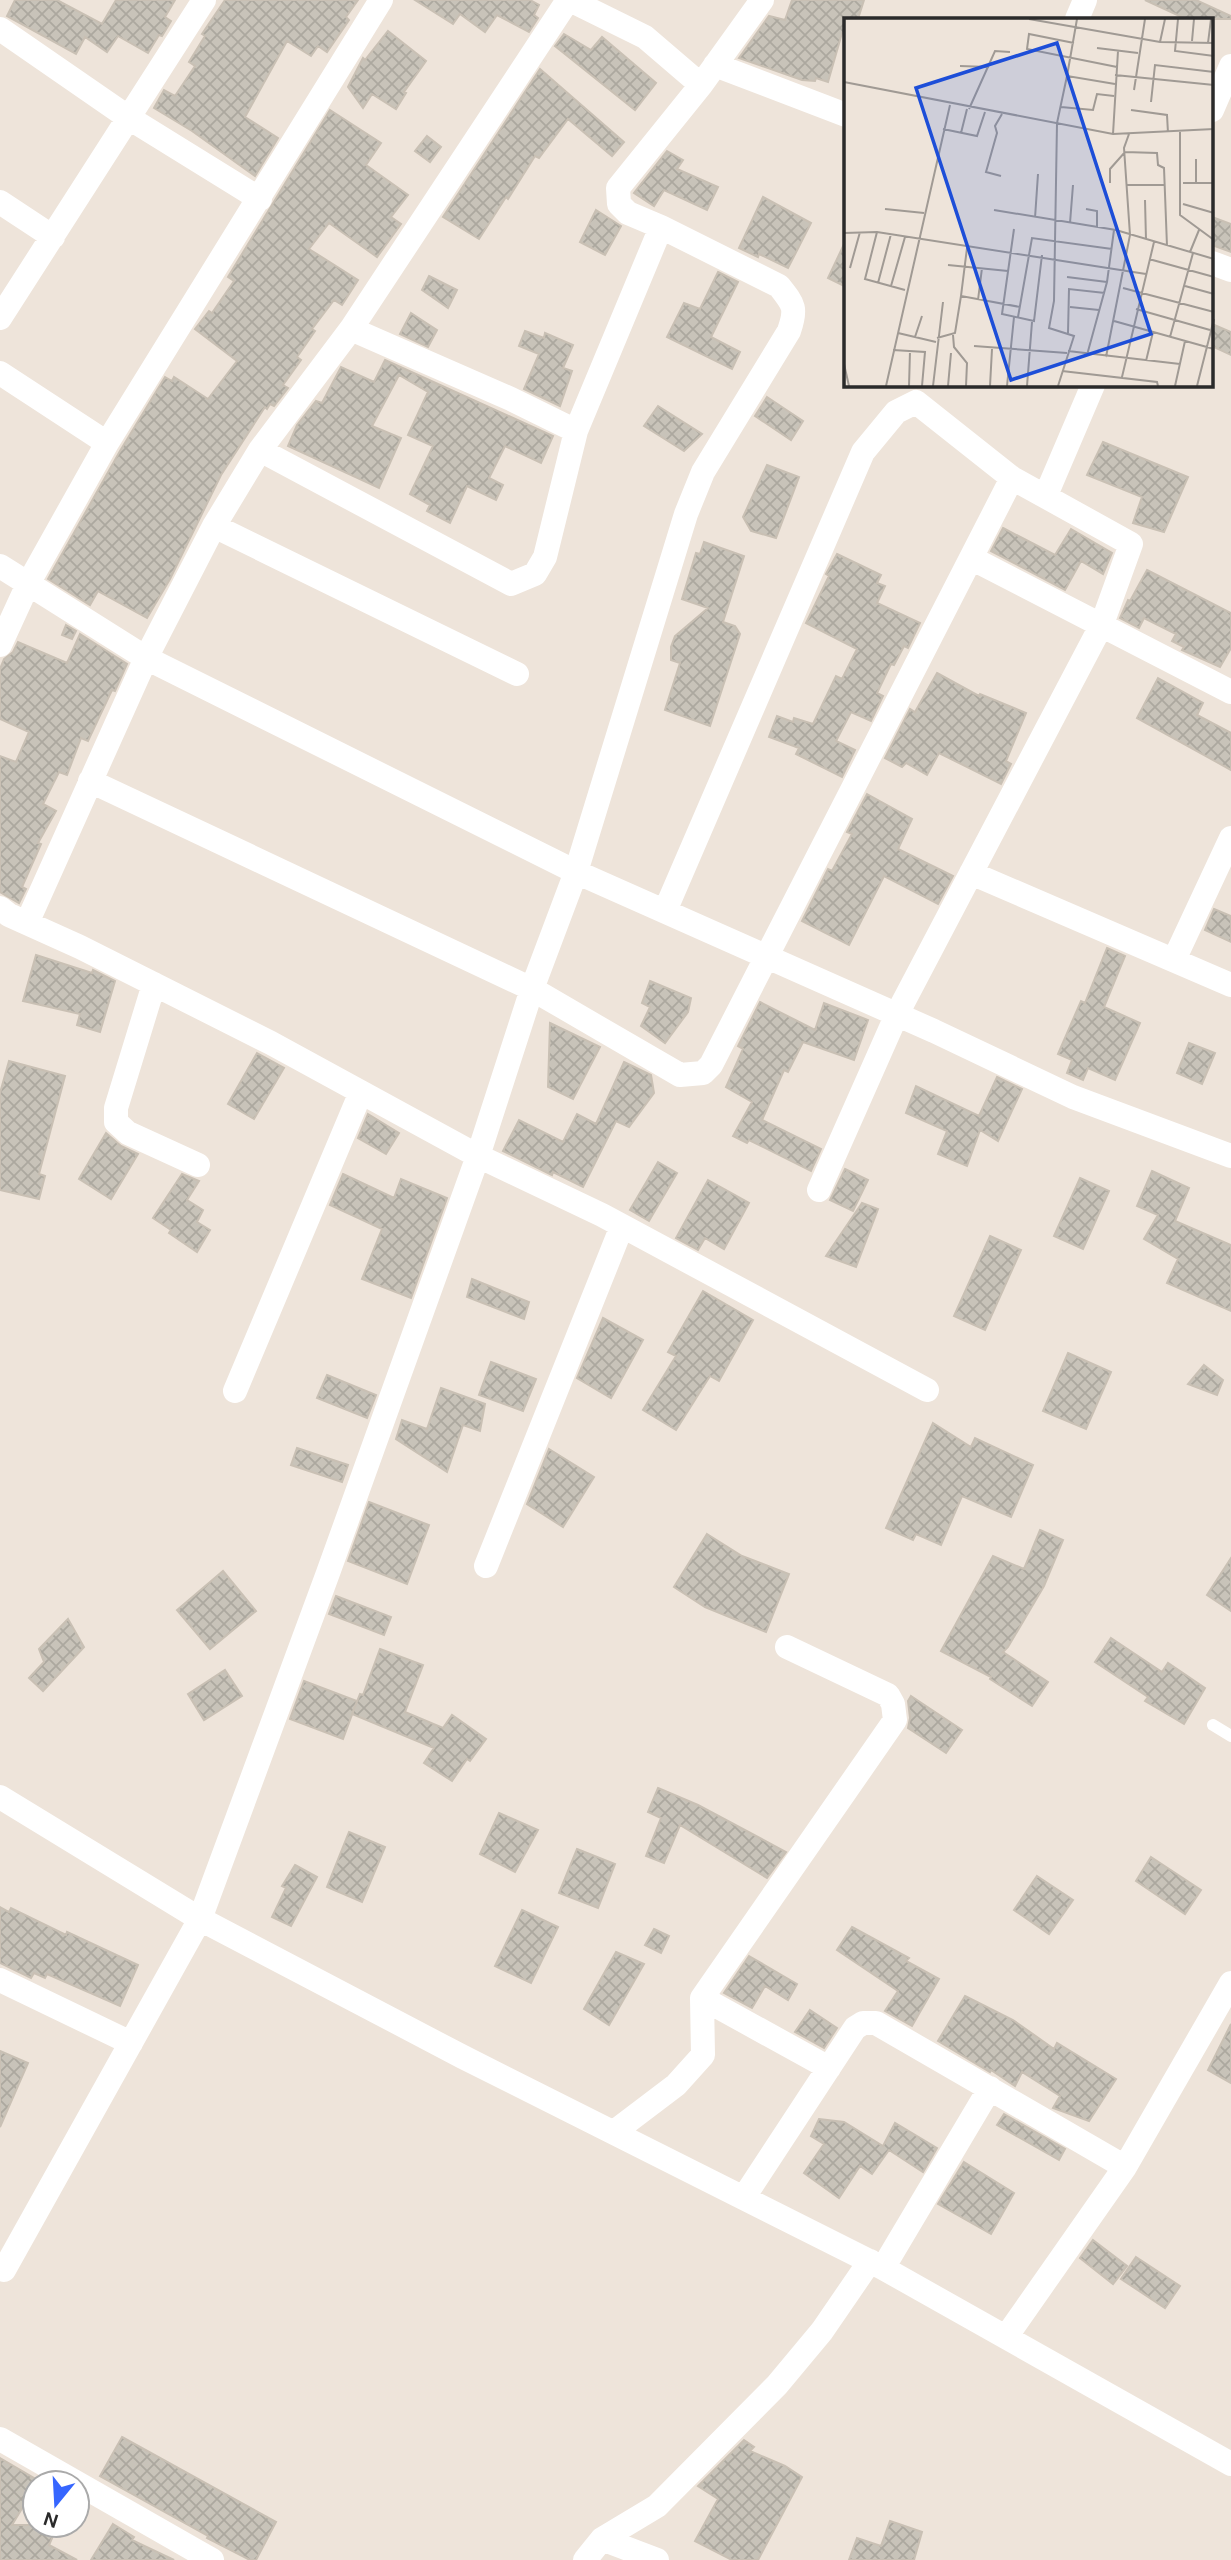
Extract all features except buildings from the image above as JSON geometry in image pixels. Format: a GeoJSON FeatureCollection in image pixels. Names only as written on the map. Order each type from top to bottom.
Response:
{"type":"FeatureCollection","features":[{"type":"Feature","properties":{"kind":"street"},"geometry":{"type":"LineString","coordinates":[[0,318],[204,0]]}},
{"type":"Feature","properties":{"kind":"street"},"geometry":{"type":"LineString","coordinates":[[0,645],[27,583],[107,443],[381,0]]}},
{"type":"Feature","properties":{"kind":"street"},"geometry":{"type":"LineString","coordinates":[[27,923],[146,658],[214,526],[261,450],[351,329],[569,0],[645,37],[708,75],[844,114]]}},
{"type":"Feature","properties":{"kind":"street"},"geometry":{"type":"LineString","coordinates":[[1,2271],[200,1919],[478,1156],[532,989],[576,872],[686,514],[703,472],[789,331],[795,314],[792,303],[779,286],[628,213],[619,204],[618,188],[708,75],[762,0]]}},
{"type":"Feature","properties":{"kind":"street"},"geometry":{"type":"LineString","coordinates":[[1077,18],[1085,0]]}},
{"type":"Feature","properties":{"kind":"street"},"geometry":{"type":"LineString","coordinates":[[0,29],[129,118],[260,198]]}},
{"type":"Feature","properties":{"kind":"street"},"geometry":{"type":"LineString","coordinates":[[1214,105],[1231,65]]}},
{"type":"Feature","properties":{"kind":"street"},"geometry":{"type":"LineString","coordinates":[[0,202],[53,237]]}},
{"type":"Feature","properties":{"kind":"street"},"geometry":{"type":"LineString","coordinates":[[261,450],[511,584],[535,574],[545,557],[576,431],[661,227]]}},
{"type":"Feature","properties":{"kind":"street"},"geometry":{"type":"LineString","coordinates":[[1214,264],[1231,270]]}},
{"type":"Feature","properties":{"kind":"street"},"geometry":{"type":"LineString","coordinates":[[351,329],[511,399],[576,431]]}},
{"type":"Feature","properties":{"kind":"street"},"geometry":{"type":"LineString","coordinates":[[0,373],[107,443]]}},
{"type":"Feature","properties":{"kind":"street"},"geometry":{"type":"LineString","coordinates":[[1046,495],[1092,387]]}},
{"type":"Feature","properties":{"kind":"street"},"geometry":{"type":"LineString","coordinates":[[665,911],[863,452],[896,412],[919,394],[1012,478],[1131,544],[1102,624],[897,1014],[819,1190]]}},
{"type":"Feature","properties":{"kind":"street"},"geometry":{"type":"LineString","coordinates":[[90,781],[532,989],[680,1074],[703,1073],[711,1065],[1012,478]]}},
{"type":"Feature","properties":{"kind":"street"},"geometry":{"type":"LineString","coordinates":[[214,526],[517,674]]}},
{"type":"Feature","properties":{"kind":"street"},"geometry":{"type":"LineString","coordinates":[[971,558],[1231,692]]}},
{"type":"Feature","properties":{"kind":"street"},"geometry":{"type":"LineString","coordinates":[[0,566],[146,658],[576,872],[897,1014],[1073,1097],[1231,1156]]}},
{"type":"Feature","properties":{"kind":"street"},"geometry":{"type":"LineString","coordinates":[[1174,960],[1231,838]]}},
{"type":"Feature","properties":{"kind":"street"},"geometry":{"type":"LineString","coordinates":[[971,873],[1231,985]]}},
{"type":"Feature","properties":{"kind":"street"},"geometry":{"type":"LineString","coordinates":[[0,908],[271,1043],[478,1156],[622,1226],[927,1390]]}},
{"type":"Feature","properties":{"kind":"street"},"geometry":{"type":"LineString","coordinates":[[154,984],[116,1108],[116,1122],[128,1133],[198,1165]]}},
{"type":"Feature","properties":{"kind":"street"},"geometry":{"type":"LineString","coordinates":[[235,1391],[361,1092]]}},
{"type":"Feature","properties":{"kind":"street"},"geometry":{"type":"LineString","coordinates":[[486,1566],[622,1226]]}},
{"type":"Feature","properties":{"kind":"street"},"geometry":{"type":"LineString","coordinates":[[614,2132],[676,2085],[703,2055],[702,1998],[895,1720],[895,1711],[887,1695],[787,1647]]}},
{"type":"Feature","properties":{"kind":"street"},"geometry":{"type":"LineString","coordinates":[[0,1797],[200,1919],[463,2057],[876,2265],[1231,2464]]}},
{"type":"Feature","properties":{"kind":"street"},"geometry":{"type":"LineString","coordinates":[[0,1980],[131,2043]]}},
{"type":"Feature","properties":{"kind":"street"},"geometry":{"type":"LineString","coordinates":[[1006,2337],[1125,2167],[1231,1983]]}},
{"type":"Feature","properties":{"kind":"street"},"geometry":{"type":"LineString","coordinates":[[702,1998],[829,2067]]}},
{"type":"Feature","properties":{"kind":"street"},"geometry":{"type":"LineString","coordinates":[[744,2197],[855,2028],[869,2022],[876,2023],[1125,2167]]}},
{"type":"Feature","properties":{"kind":"street"},"geometry":{"type":"LineString","coordinates":[[585,2560],[602,2539],[657,2506],[777,2385],[876,2265],[990,2088]]}},
{"type":"Feature","properties":{"kind":"street"},"geometry":{"type":"LineString","coordinates":[[0,2439],[212,2560]]}},
{"type":"Feature","properties":{"kind":"street"},"geometry":{"type":"LineString","coordinates":[[602,2539],[657,2560]]}},
{"type":"Feature","properties":{"kind":"lane"},"geometry":{"type":"LineString","coordinates":[[1213,1726],[1231,1736]]}}]}
